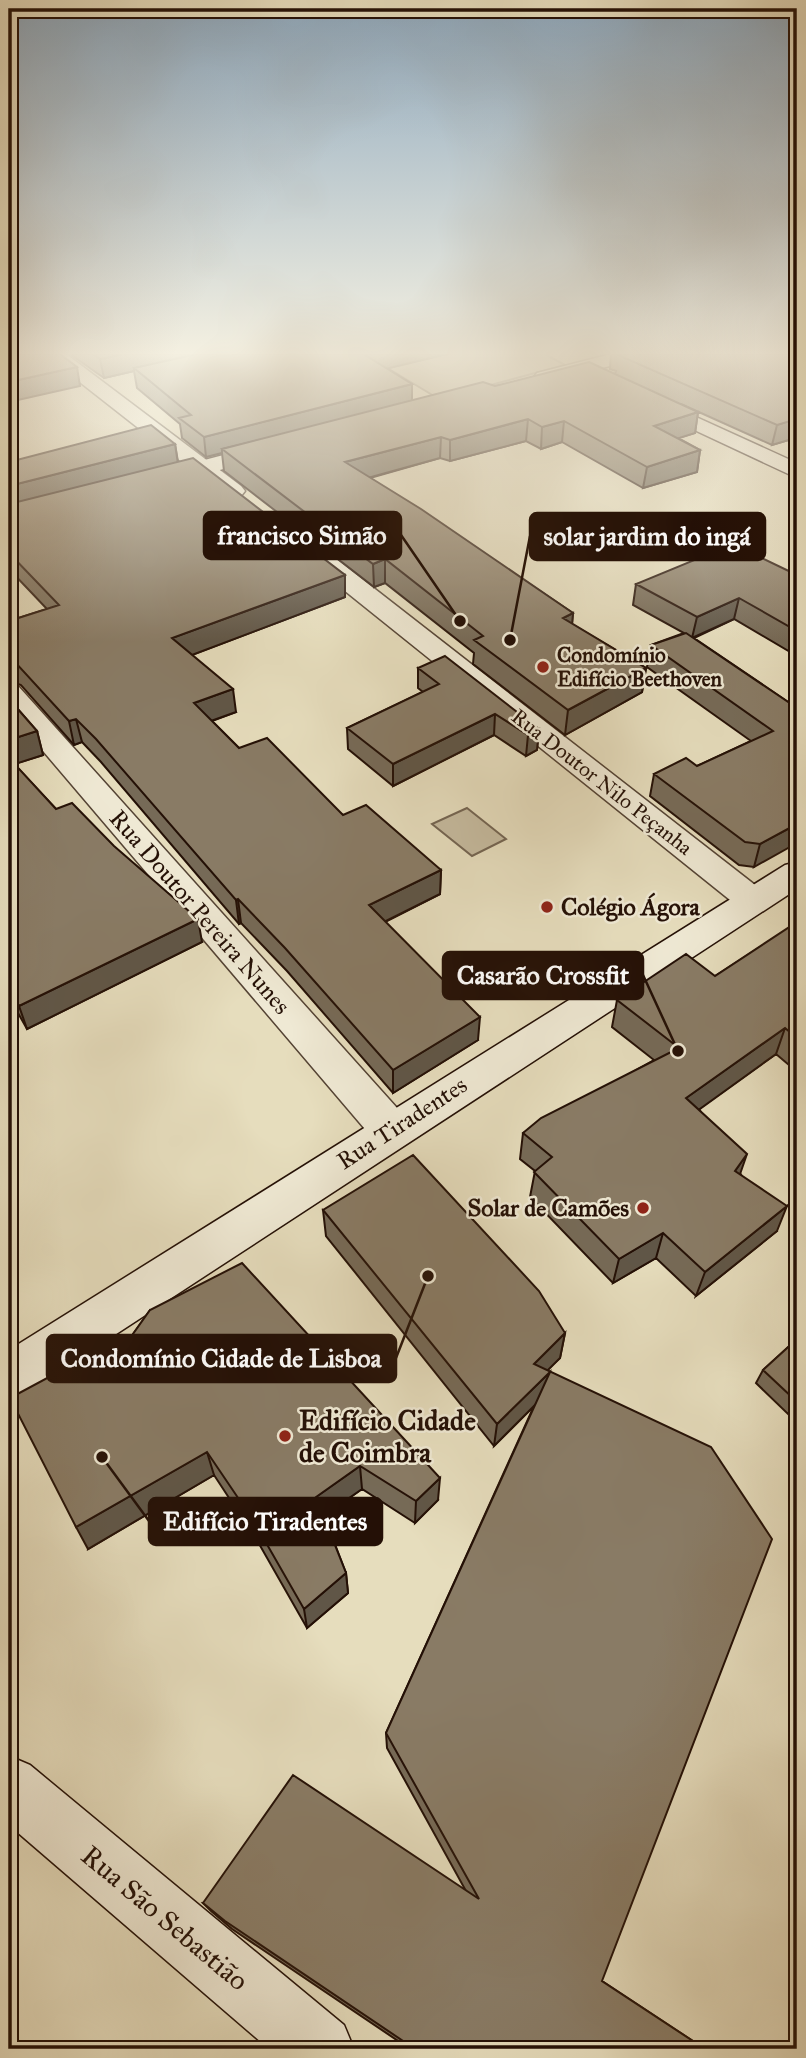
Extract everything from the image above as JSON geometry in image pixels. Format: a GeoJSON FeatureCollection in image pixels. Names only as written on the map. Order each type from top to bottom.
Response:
{"type":"FeatureCollection","features":[{"type":"Feature","properties":{"kind":"street","name":"Rua Doutor Nilo Peçanha"},"geometry":{"type":"LineString","coordinates":[[181,450],[752,900]]}},
{"type":"Feature","properties":{"kind":"street"},"geometry":{"type":"LineString","coordinates":[[138,484],[267,450]]}},
{"type":"Feature","properties":{"kind":"street"},"geometry":{"type":"LineString","coordinates":[[753,450],[797,471]]}},
{"type":"Feature","properties":{"kind":"street","name":"Rua Doutor Pereira Nunes"},"geometry":{"type":"LineString","coordinates":[[9,693],[391,1130]]}},
{"type":"Feature","properties":{"kind":"street","name":"Rua Tiradentes"},"geometry":{"type":"LineString","coordinates":[[9,1377],[391,1130],[797,873]]}},
{"type":"Feature","properties":{"kind":"street","name":"Rua São Sebastião"},"geometry":{"type":"LineString","coordinates":[[9,1786],[320,2049]]}},
{"type":"Feature","properties":{"kind":"shaded area"},"geometry":{"type":"Polygon","coordinates":[[[467,808],[506,839],[472,856],[432,824],[467,808]]]}},
{"type":"Feature","properties":{"kind":"building"},"geometry":{"type":"Polygon","coordinates":[[[55,450],[151,450],[9,486],[9,462],[55,450]]]}},
{"type":"Feature","properties":{"kind":"building"},"geometry":{"type":"Polygon","coordinates":[[[223,450],[391,450],[345,462],[421,509],[573,613],[563,618],[646,668],[568,710],[474,640],[483,636],[385,559],[373,564],[223,450]]]}},
{"type":"Feature","properties":{"kind":"building"},"geometry":{"type":"Polygon","coordinates":[[[616,450],[700,450],[647,467],[616,450]]]}},
{"type":"Feature","properties":{"kind":"building"},"geometry":{"type":"Polygon","coordinates":[[[193,458],[345,575],[172,638],[233,689],[194,703],[239,748],[267,738],[343,815],[366,805],[441,870],[369,905],[480,1017],[393,1070],[285,948],[238,899],[236,900],[96,739],[76,719],[69,721],[15,662],[9,660],[9,621],[59,605],[9,553],[9,504],[193,458]]]}},
{"type":"Feature","properties":{"kind":"building"},"geometry":{"type":"Polygon","coordinates":[[[733,544],[797,575],[797,631],[739,598],[697,617],[636,584],[733,544]]]}},
{"type":"Feature","properties":{"kind":"building"},"geometry":{"type":"Polygon","coordinates":[[[686,633],[797,708],[797,801],[793,803],[797,806],[797,824],[760,844],[745,842],[654,774],[686,758],[697,766],[773,731],[651,645],[686,633]]]}},
{"type":"Feature","properties":{"kind":"building"},"geometry":{"type":"Polygon","coordinates":[[[445,656],[539,729],[528,735],[495,714],[393,764],[347,728],[439,684],[418,668],[445,656]]]}},
{"type":"Feature","properties":{"kind":"building"},"geometry":{"type":"Polygon","coordinates":[[[9,699],[37,731],[9,740],[9,699]]]}},
{"type":"Feature","properties":{"kind":"building"},"geometry":{"type":"Polygon","coordinates":[[[9,758],[56,809],[72,803],[114,846],[198,919],[19,1006],[9,987],[9,758]]]}},
{"type":"Feature","properties":{"kind":"building"},"geometry":{"type":"Polygon","coordinates":[[[797,923],[797,1038],[785,1028],[686,1098],[747,1154],[735,1171],[787,1206],[705,1272],[663,1233],[619,1259],[534,1172],[552,1157],[523,1133],[541,1118],[679,1048],[617,1000],[686,954],[715,976],[797,923]]]}},
{"type":"Feature","properties":{"kind":"building"},"geometry":{"type":"Polygon","coordinates":[[[413,1155],[539,1291],[565,1333],[534,1364],[711,1447],[772,1539],[602,1981],[705,2049],[415,2049],[225,1921],[203,1903],[293,1775],[479,1899],[386,1733],[550,1372],[497,1424],[323,1210],[413,1155]]]}},
{"type":"Feature","properties":{"kind":"building"},"geometry":{"type":"Polygon","coordinates":[[[242,1263],[440,1478],[416,1501],[360,1466],[316,1497],[346,1573],[304,1609],[253,1520],[207,1452],[76,1527],[10,1398],[101,1349],[111,1365],[150,1310],[242,1263]]]}},
{"type":"Feature","properties":{"kind":"building"},"geometry":{"type":"Polygon","coordinates":[[[797,1339],[797,1399],[795,1400],[763,1370],[797,1339]]]}},
{"type":"Feature","properties":{"kind":"place","name":"francisco Simão"},"geometry":{"type":"Point","coordinates":[460,621]}},
{"type":"Feature","properties":{"kind":"place","name":"solar jardim do ingá"},"geometry":{"type":"Point","coordinates":[510,640]}},
{"type":"Feature","properties":{"kind":"place","name":"Condomínio Edifício Beethoven"},"geometry":{"type":"Point","coordinates":[543,667]}},
{"type":"Feature","properties":{"kind":"place","name":"Colégio Ágora"},"geometry":{"type":"Point","coordinates":[547,907]}},
{"type":"Feature","properties":{"kind":"place","name":"Casarão Crossfit"},"geometry":{"type":"Point","coordinates":[678,1051]}},
{"type":"Feature","properties":{"kind":"place","name":"Solar de Camões"},"geometry":{"type":"Point","coordinates":[643,1208]}},
{"type":"Feature","properties":{"kind":"place","name":"Condomínio Cidade de Lisboa"},"geometry":{"type":"Point","coordinates":[428,1276]}},
{"type":"Feature","properties":{"kind":"place","name":"Edifício Cidade de Coimbra"},"geometry":{"type":"Point","coordinates":[285,1436]}},
{"type":"Feature","properties":{"kind":"place","name":"Edifício Tiradentes"},"geometry":{"type":"Point","coordinates":[102,1457]}}]}
